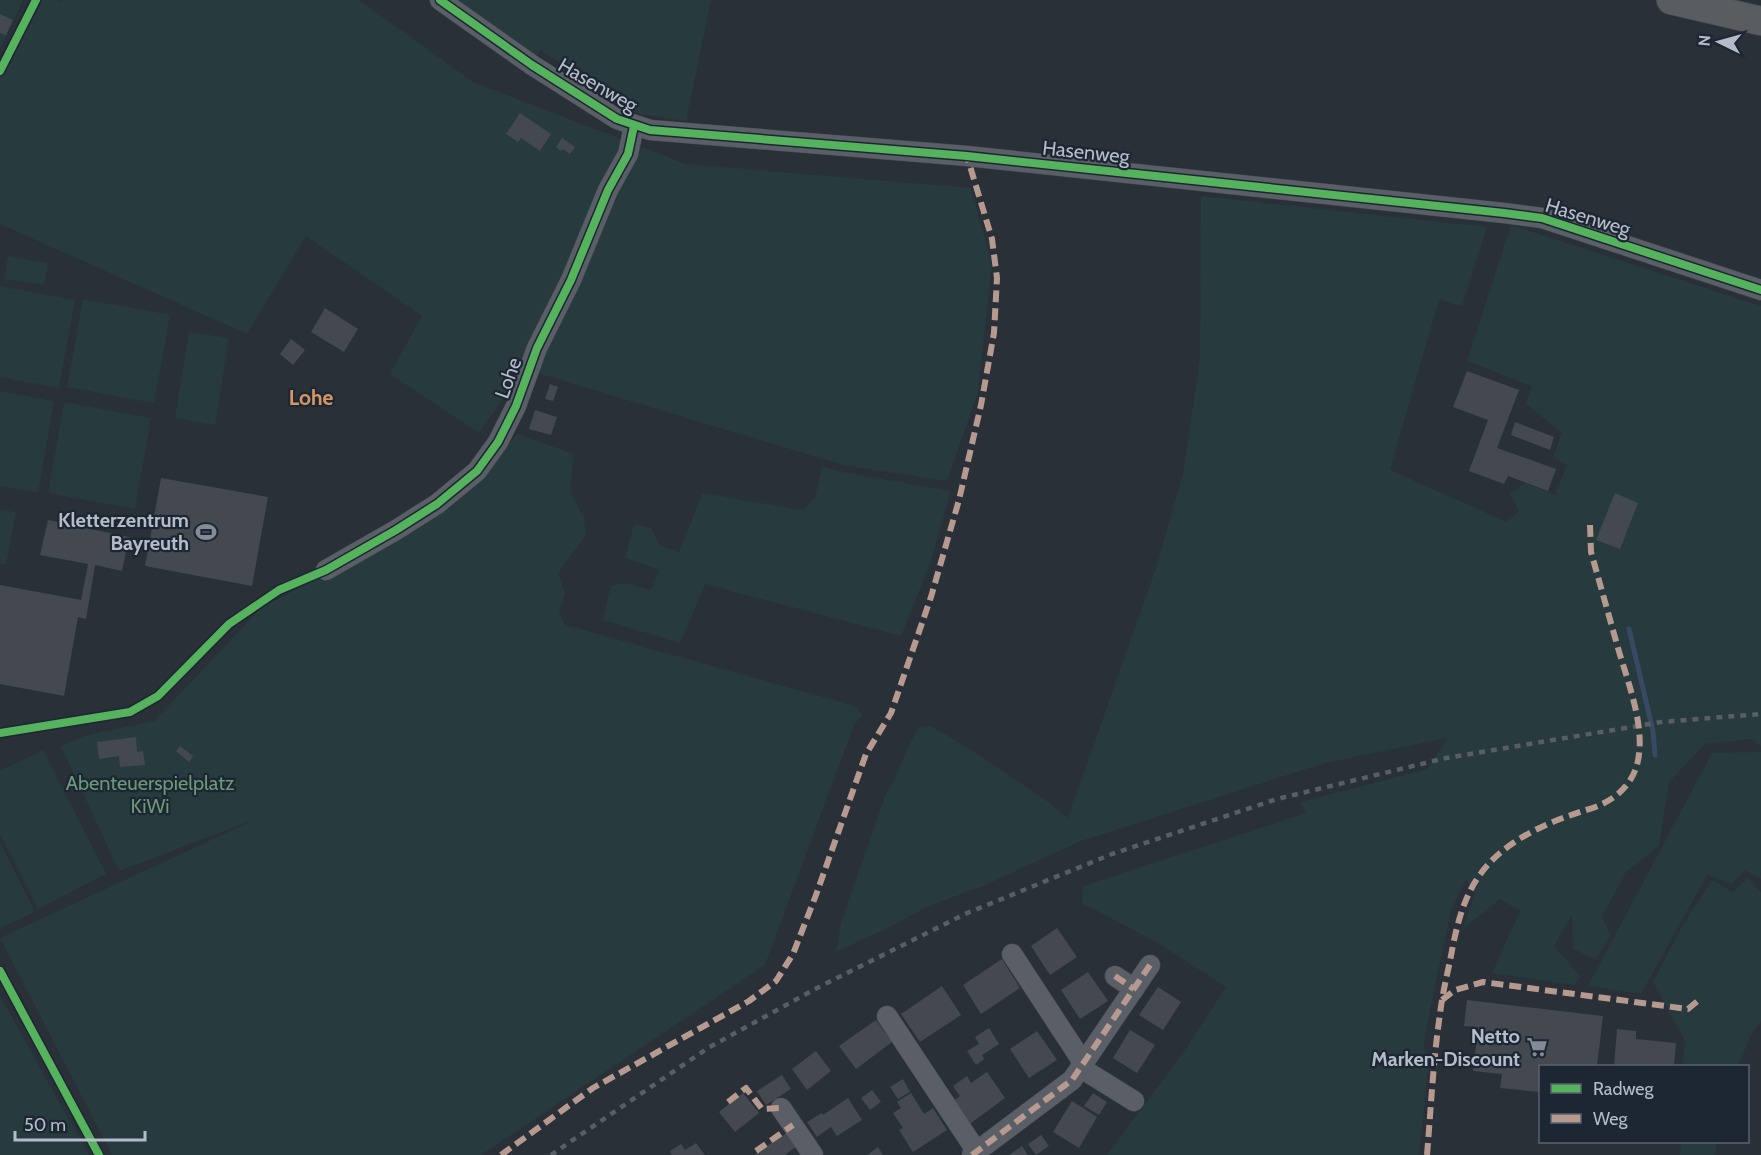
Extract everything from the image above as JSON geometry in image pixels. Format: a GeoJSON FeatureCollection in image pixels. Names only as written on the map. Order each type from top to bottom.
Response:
{"type":"FeatureCollection","features":[{"type":"Feature","properties":{"kind":"highway"},"geometry":{"type":"LineString","coordinates":[[1671,0],[1757,21]]}},
{"type":"Feature","properties":{"kind":"street","name":"Hasenweg"},"geometry":{"type":"LineString","coordinates":[[440,0],[532,65],[617,119],[650,130],[967,156],[1542,218],[1757,288]]}},
{"type":"Feature","properties":{"kind":"street","name":"Lohe"},"geometry":{"type":"LineString","coordinates":[[326,570],[436,504],[477,471],[498,442],[516,406],[537,348],[571,280],[608,190],[628,154],[634,126]]}},
{"type":"Feature","properties":{"kind":"street"},"geometry":{"type":"LineString","coordinates":[[1012,954],[1083,1066],[1134,1101]]}},
{"type":"Feature","properties":{"kind":"street"},"geometry":{"type":"LineString","coordinates":[[887,1016],[975,1153],[1072,1080],[1150,966]]}},
{"type":"Feature","properties":{"kind":"street"},"geometry":{"type":"LineString","coordinates":[[1115,976],[1134,989]]}},
{"type":"Feature","properties":{"kind":"street"},"geometry":{"type":"LineString","coordinates":[[781,1108],[813,1155]]}},
{"type":"Feature","properties":{"kind":"green space"},"geometry":{"type":"Polygon","coordinates":[[[0,0],[23,0],[0,49],[0,0]]]}},
{"type":"Feature","properties":{"kind":"green space"},"geometry":{"type":"Polygon","coordinates":[[[38,0],[60,2],[61,0],[359,0],[473,82],[686,164],[971,188],[992,265],[978,392],[947,481],[843,465],[524,369],[479,433],[390,374],[422,316],[306,236],[247,334],[0,224],[0,78],[38,0]]]}},
{"type":"Feature","properties":{"kind":"green space"},"geometry":{"type":"Polygon","coordinates":[[[440,0],[711,0],[686,121],[640,114],[540,50],[532,65],[440,0]]]}},
{"type":"Feature","properties":{"kind":"green space"},"geometry":{"type":"Polygon","coordinates":[[[1201,196],[1487,227],[1462,306],[1439,300],[1390,470],[1507,522],[1519,511],[1510,494],[1525,483],[1555,495],[1567,465],[1553,457],[1562,433],[1526,404],[1532,386],[1467,361],[1511,225],[1761,306],[1761,746],[1751,739],[1705,744],[1669,782],[1659,846],[1626,872],[1602,917],[1611,935],[1596,960],[1573,949],[1572,915],[1554,946],[1581,977],[1574,985],[1492,973],[1520,911],[1500,899],[1462,930],[1475,894],[1466,879],[1451,910],[1425,1035],[1424,1046],[1429,1060],[1419,1155],[1107,1155],[1184,1052],[1226,987],[1158,943],[1082,903],[1083,886],[1306,813],[1301,802],[1427,769],[1448,738],[1325,763],[1081,841],[983,886],[929,906],[836,952],[841,923],[885,796],[919,727],[931,726],[973,751],[1068,818],[1156,568],[1183,474],[1200,358],[1201,196]]]}},
{"type":"Feature","properties":{"kind":"green space"},"geometry":{"type":"Polygon","coordinates":[[[8,256],[48,263],[44,285],[4,279],[8,256]]]}},
{"type":"Feature","properties":{"kind":"green space"},"geometry":{"type":"Polygon","coordinates":[[[0,286],[75,300],[59,388],[0,377],[0,286]]]}},
{"type":"Feature","properties":{"kind":"green space"},"geometry":{"type":"Polygon","coordinates":[[[83,299],[170,315],[154,403],[67,387],[83,299]]]}},
{"type":"Feature","properties":{"kind":"green space"},"geometry":{"type":"Polygon","coordinates":[[[189,332],[229,338],[215,425],[175,418],[189,332]]]}},
{"type":"Feature","properties":{"kind":"green space"},"geometry":{"type":"Polygon","coordinates":[[[0,391],[54,401],[38,493],[0,486],[0,391]]]}},
{"type":"Feature","properties":{"kind":"green space"},"geometry":{"type":"Polygon","coordinates":[[[64,402],[151,418],[135,509],[48,493],[64,402]]]}},
{"type":"Feature","properties":{"kind":"green space","name":"Abenteuerspielplatz KiWi"},"geometry":{"type":"Polygon","coordinates":[[[517,434],[574,454],[570,492],[584,517],[586,535],[558,573],[565,594],[559,614],[566,625],[855,706],[863,715],[854,725],[765,965],[481,1155],[112,1155],[0,938],[256,819],[119,871],[61,746],[88,735],[154,721],[261,608],[395,536],[478,482],[517,434]]]}},
{"type":"Feature","properties":{"kind":"green space"},"geometry":{"type":"Polygon","coordinates":[[[822,467],[951,491],[930,564],[901,636],[705,584],[680,643],[603,620],[611,586],[625,583],[651,590],[659,570],[625,558],[634,524],[651,528],[660,546],[679,552],[702,493],[803,510],[815,498],[822,467]]]}},
{"type":"Feature","properties":{"kind":"green space"},"geometry":{"type":"Polygon","coordinates":[[[0,509],[16,512],[6,564],[0,563],[0,509]]]}},
{"type":"Feature","properties":{"kind":"green space"},"geometry":{"type":"Polygon","coordinates":[[[43,750],[106,874],[38,909],[0,834],[0,771],[43,750]]]}},
{"type":"Feature","properties":{"kind":"green space"},"geometry":{"type":"Polygon","coordinates":[[[1761,752],[1761,879],[1745,870],[1732,884],[1707,875],[1641,994],[1588,986],[1712,753],[1761,752]]]}},
{"type":"Feature","properties":{"kind":"green space"},"geometry":{"type":"Polygon","coordinates":[[[0,842],[35,912],[0,928],[0,842]]]}},
{"type":"Feature","properties":{"kind":"green space"},"geometry":{"type":"Polygon","coordinates":[[[1748,878],[1761,892],[1761,1021],[1752,1033],[1738,1065],[1682,1065],[1685,1041],[1653,982],[1681,928],[1712,880],[1733,892],[1748,878]]]}},
{"type":"Feature","properties":{"kind":"green space"},"geometry":{"type":"Polygon","coordinates":[[[0,996],[89,1155],[0,1155],[0,996]]]}},
{"type":"Feature","properties":{"kind":"green space"},"geometry":{"type":"Polygon","coordinates":[[[1681,1143],[1717,1143],[1715,1155],[1680,1155],[1681,1143]]]}},
{"type":"Feature","properties":{"kind":"building"},"geometry":{"type":"Polygon","coordinates":[[[0,14],[13,20],[6,35],[0,33],[0,14]]]}},
{"type":"Feature","properties":{"kind":"building"},"geometry":{"type":"Polygon","coordinates":[[[520,113],[551,134],[540,151],[521,138],[518,142],[506,134],[520,113]]]}},
{"type":"Feature","properties":{"kind":"building"},"geometry":{"type":"Polygon","coordinates":[[[562,138],[575,147],[570,154],[556,147],[562,138]]]}},
{"type":"Feature","properties":{"kind":"building"},"geometry":{"type":"Polygon","coordinates":[[[325,308],[358,329],[344,352],[311,332],[325,308]]]}},
{"type":"Feature","properties":{"kind":"building"},"geometry":{"type":"Polygon","coordinates":[[[291,339],[305,350],[293,365],[280,354],[291,339]]]}},
{"type":"Feature","properties":{"kind":"building"},"geometry":{"type":"Polygon","coordinates":[[[1467,371],[1519,390],[1497,448],[1556,469],[1548,491],[1508,476],[1504,484],[1469,471],[1488,420],[1453,407],[1467,371]]]}},
{"type":"Feature","properties":{"kind":"building"},"geometry":{"type":"Polygon","coordinates":[[[550,384],[558,387],[553,401],[545,399],[550,384]]]}},
{"type":"Feature","properties":{"kind":"building"},"geometry":{"type":"Polygon","coordinates":[[[535,410],[557,417],[551,435],[529,429],[535,410]]]}},
{"type":"Feature","properties":{"kind":"building"},"geometry":{"type":"Polygon","coordinates":[[[1515,422],[1554,437],[1550,450],[1511,435],[1515,422]]]}},
{"type":"Feature","properties":{"kind":"building","name":"Kletterzentrum Bayreuth"},"geometry":{"type":"Polygon","coordinates":[[[161,478],[268,497],[252,586],[145,566],[161,478]]]}},
{"type":"Feature","properties":{"kind":"building"},"geometry":{"type":"Polygon","coordinates":[[[1615,493],[1638,503],[1620,549],[1596,540],[1615,493]]]}},
{"type":"Feature","properties":{"kind":"building"},"geometry":{"type":"Polygon","coordinates":[[[48,520],[129,537],[122,571],[95,565],[86,619],[78,617],[64,696],[0,684],[0,585],[81,600],[88,564],[40,555],[48,520]]]}},
{"type":"Feature","properties":{"kind":"building"},"geometry":{"type":"Polygon","coordinates":[[[136,737],[137,752],[143,751],[145,765],[120,767],[119,756],[99,759],[97,742],[136,737]]]}},
{"type":"Feature","properties":{"kind":"building"},"geometry":{"type":"Polygon","coordinates":[[[180,746],[193,756],[189,762],[176,751],[180,746]]]}},
{"type":"Feature","properties":{"kind":"building"},"geometry":{"type":"Polygon","coordinates":[[[1057,928],[1077,957],[1050,975],[1031,946],[1057,928]]]}},
{"type":"Feature","properties":{"kind":"building"},"geometry":{"type":"Polygon","coordinates":[[[1002,959],[1020,988],[981,1014],[963,985],[1002,959]]]}},
{"type":"Feature","properties":{"kind":"building"},"geometry":{"type":"Polygon","coordinates":[[[1088,972],[1108,1001],[1080,1019],[1061,990],[1088,972]]]}},
{"type":"Feature","properties":{"kind":"building"},"geometry":{"type":"Polygon","coordinates":[[[942,986],[961,1015],[920,1042],[901,1014],[942,986]]]}},
{"type":"Feature","properties":{"kind":"building"},"geometry":{"type":"Polygon","coordinates":[[[1158,987],[1181,1002],[1163,1030],[1139,1015],[1158,987]]]}},
{"type":"Feature","properties":{"kind":"building","name":"Netto Marken-Discount"},"geometry":{"type":"Polygon","coordinates":[[[1467,1000],[1603,1016],[1597,1065],[1539,1065],[1539,1092],[1500,1088],[1502,1074],[1473,1071],[1478,1027],[1464,1026],[1467,1000]]]}},
{"type":"Feature","properties":{"kind":"building"},"geometry":{"type":"Polygon","coordinates":[[[876,1020],[892,1042],[856,1069],[839,1046],[876,1020]]]}},
{"type":"Feature","properties":{"kind":"building"},"geometry":{"type":"Polygon","coordinates":[[[989,1028],[999,1044],[982,1055],[984,1059],[976,1065],[967,1051],[979,1044],[975,1037],[989,1028]]]}},
{"type":"Feature","properties":{"kind":"building"},"geometry":{"type":"Polygon","coordinates":[[[1617,1029],[1636,1031],[1636,1039],[1676,1043],[1674,1065],[1614,1065],[1617,1029]]]}},
{"type":"Feature","properties":{"kind":"building"},"geometry":{"type":"Polygon","coordinates":[[[1130,1030],[1155,1045],[1137,1073],[1113,1058],[1130,1030]]]}},
{"type":"Feature","properties":{"kind":"building"},"geometry":{"type":"Polygon","coordinates":[[[1037,1031],[1057,1060],[1029,1078],[1010,1049],[1037,1031]]]}},
{"type":"Feature","properties":{"kind":"building"},"geometry":{"type":"Polygon","coordinates":[[[816,1051],[831,1071],[807,1090],[792,1069],[816,1051]]]}},
{"type":"Feature","properties":{"kind":"building"},"geometry":{"type":"Polygon","coordinates":[[[987,1072],[1005,1098],[967,1126],[950,1103],[960,1096],[953,1086],[967,1076],[971,1083],[987,1072]]]}},
{"type":"Feature","properties":{"kind":"building"},"geometry":{"type":"Polygon","coordinates":[[[782,1075],[791,1089],[766,1105],[757,1091],[782,1075]]]}},
{"type":"Feature","properties":{"kind":"building"},"geometry":{"type":"Polygon","coordinates":[[[903,1079],[910,1092],[898,1099],[890,1087],[903,1079]]]}},
{"type":"Feature","properties":{"kind":"building"},"geometry":{"type":"Polygon","coordinates":[[[872,1090],[881,1102],[870,1110],[861,1098],[872,1090]]]}},
{"type":"Feature","properties":{"kind":"building"},"geometry":{"type":"Polygon","coordinates":[[[743,1093],[759,1113],[735,1132],[719,1112],[743,1093]]]}},
{"type":"Feature","properties":{"kind":"building"},"geometry":{"type":"Polygon","coordinates":[[[911,1093],[924,1114],[933,1108],[947,1130],[913,1152],[899,1130],[903,1128],[893,1113],[901,1108],[897,1102],[911,1093]]]}},
{"type":"Feature","properties":{"kind":"building"},"geometry":{"type":"Polygon","coordinates":[[[1093,1093],[1107,1102],[1099,1115],[1084,1106],[1093,1093]]]}},
{"type":"Feature","properties":{"kind":"building"},"geometry":{"type":"Polygon","coordinates":[[[848,1098],[862,1120],[837,1136],[831,1127],[817,1137],[807,1122],[822,1113],[823,1115],[848,1098]]]}},
{"type":"Feature","properties":{"kind":"building"},"geometry":{"type":"Polygon","coordinates":[[[1072,1101],[1097,1117],[1079,1148],[1053,1132],[1072,1101]]]}},
{"type":"Feature","properties":{"kind":"building"},"geometry":{"type":"Polygon","coordinates":[[[788,1132],[797,1146],[786,1155],[754,1155],[788,1132]]]}},
{"type":"Feature","properties":{"kind":"building"},"geometry":{"type":"Polygon","coordinates":[[[1041,1135],[1049,1146],[1036,1155],[1028,1144],[1041,1135]]]}},
{"type":"Feature","properties":{"kind":"building"},"geometry":{"type":"Polygon","coordinates":[[[696,1143],[705,1155],[672,1155],[670,1151],[681,1144],[685,1150],[696,1143]]]}},
{"type":"Feature","properties":{"kind":"building"},"geometry":{"type":"Polygon","coordinates":[[[1022,1146],[1028,1155],[1009,1155],[1022,1146]]]}},
{"type":"Feature","properties":{"kind":"building"},"geometry":{"type":"Polygon","coordinates":[[[878,1147],[883,1155],[867,1155],[878,1147]]]}},
{"type":"Feature","properties":{"kind":"waterway"},"geometry":{"type":"LineString","coordinates":[[1629,629],[1653,731],[1655,755]]}},
{"type":"Feature","properties":{"kind":"railway"},"geometry":{"type":"LineString","coordinates":[[551,1155],[708,1048],[817,988],[965,914],[1112,854],[1277,799],[1446,758],[1661,722],[1761,714]]}},
{"type":"Feature","properties":{"kind":"marked path"},"geometry":{"type":"LineString","coordinates":[[501,1155],[593,1088],[749,1001],[776,981],[793,954],[866,754],[891,713],[931,597],[959,500],[981,405],[994,333],[997,278],[992,239],[967,156]]}},
{"type":"Feature","properties":{"kind":"marked path"},"geometry":{"type":"LineString","coordinates":[[1427,1155],[1442,1001],[1457,930],[1471,888],[1487,866],[1511,844],[1540,828],[1609,800],[1628,783],[1636,768],[1640,739],[1638,723],[1591,552],[1590,525]]}},
{"type":"Feature","properties":{"kind":"marked path"},"geometry":{"type":"LineString","coordinates":[[972,1155],[1072,1080],[1150,965]]}},
{"type":"Feature","properties":{"kind":"marked path"},"geometry":{"type":"LineString","coordinates":[[1115,976],[1134,989]]}},
{"type":"Feature","properties":{"kind":"marked path"},"geometry":{"type":"LineString","coordinates":[[1442,1000],[1455,990],[1483,982],[1688,1009],[1700,999]]}},
{"type":"Feature","properties":{"kind":"marked path"},"geometry":{"type":"LineString","coordinates":[[728,1102],[746,1088],[762,1109],[781,1108]]}},
{"type":"Feature","properties":{"kind":"marked path"},"geometry":{"type":"LineString","coordinates":[[756,1151],[793,1125]]}},
{"type":"Feature","properties":{"kind":"cycle path"},"geometry":{"type":"LineString","coordinates":[[0,71],[36,0]]}},
{"type":"Feature","properties":{"kind":"cycle path"},"geometry":{"type":"LineString","coordinates":[[440,0],[532,65],[617,119],[650,130],[967,156],[1542,218],[1761,290]]}},
{"type":"Feature","properties":{"kind":"cycle path"},"geometry":{"type":"LineString","coordinates":[[0,733],[130,712],[158,696],[229,624],[279,590],[326,570],[396,530],[437,504],[477,471],[498,442],[516,406],[537,348],[571,280],[608,190],[628,154],[634,126]]}},
{"type":"Feature","properties":{"kind":"cycle path"},"geometry":{"type":"LineString","coordinates":[[0,971],[99,1155]]}},
{"type":"Feature","properties":{"kind":"place","name":"Kletterzentrum Bayreuth"},"geometry":{"type":"Point","coordinates":[206,532]}},
{"type":"Feature","properties":{"kind":"place","name":"Netto Marken-Discount"},"geometry":{"type":"Point","coordinates":[1537,1047]}},
{"type":"Feature","properties":{"kind":"district","name":"Lohe"},"geometry":{"type":"Point","coordinates":[311,398]}}]}
